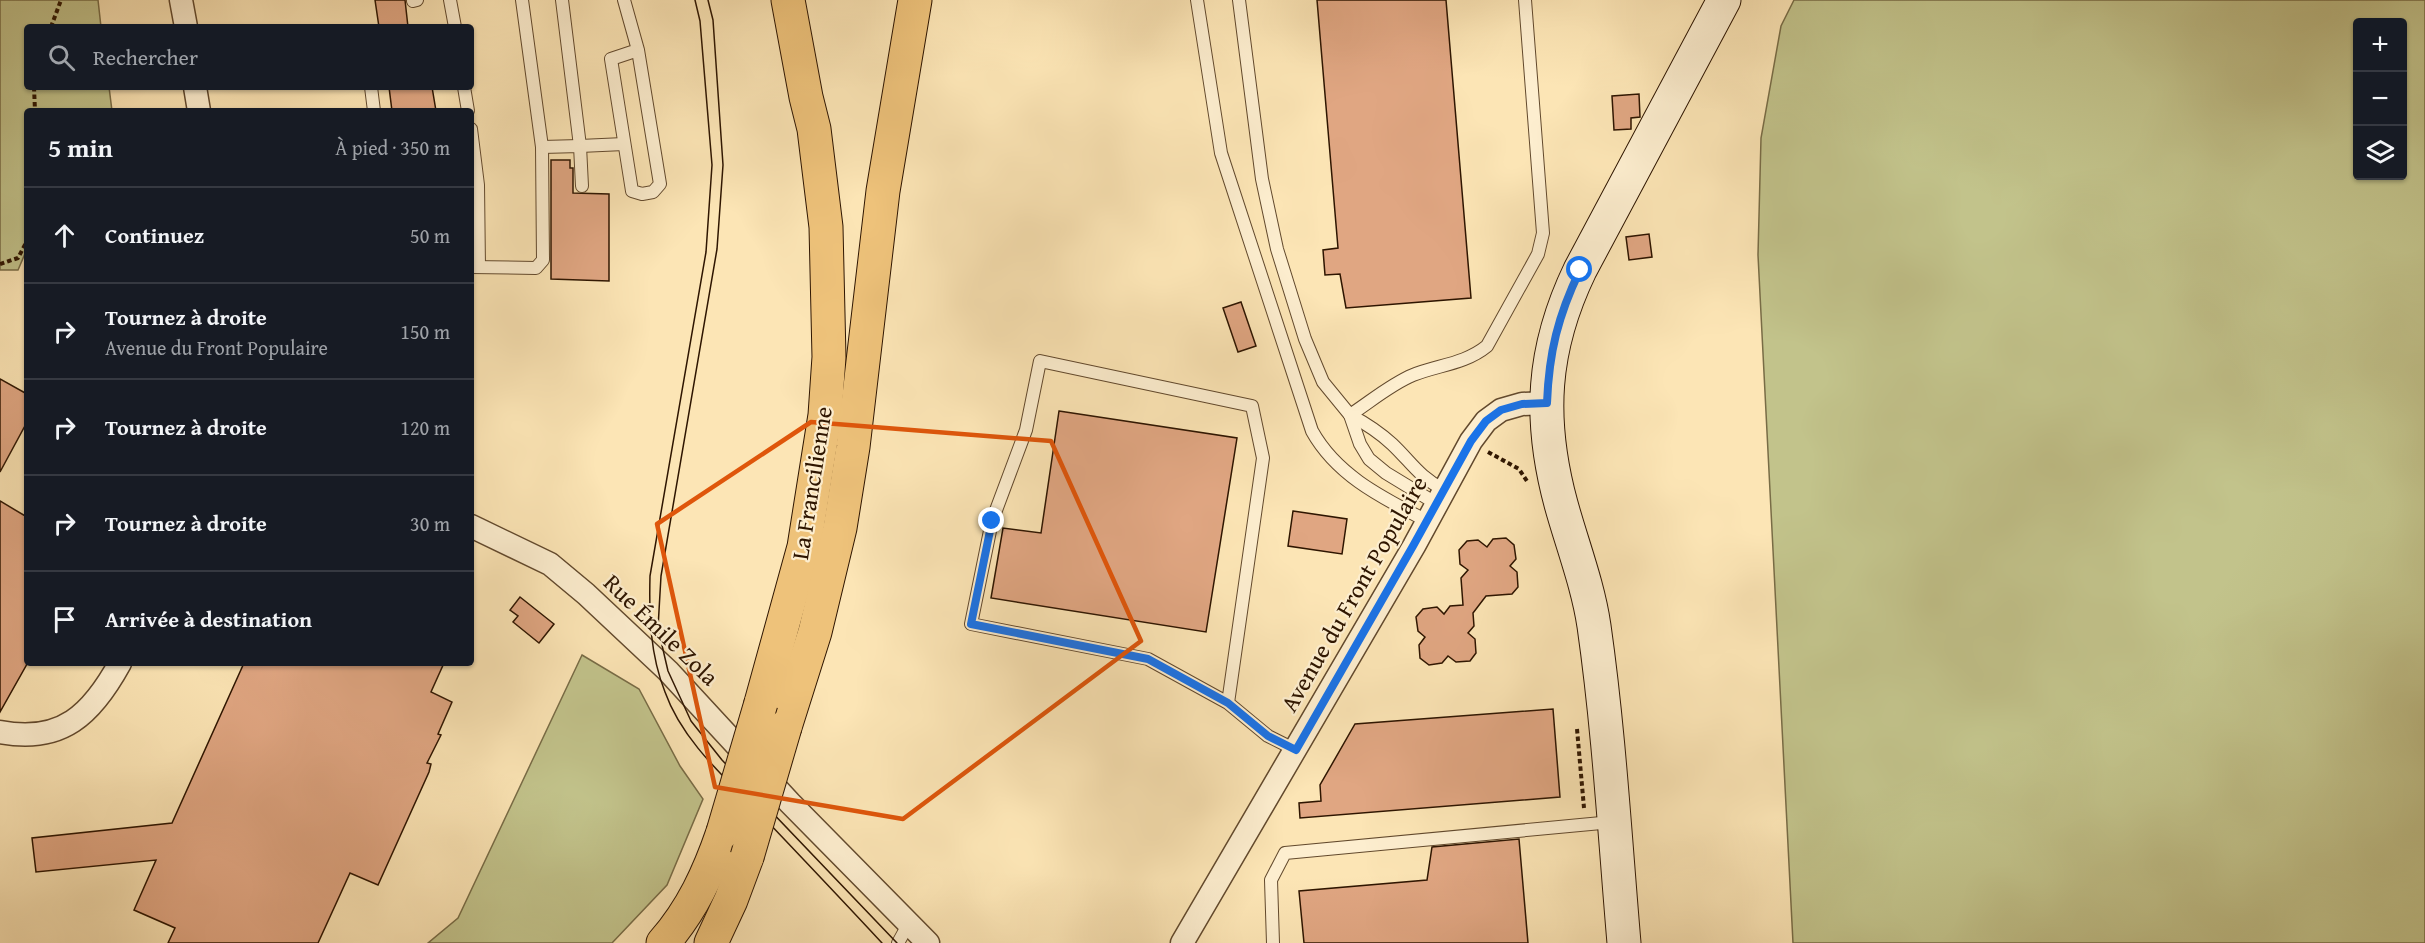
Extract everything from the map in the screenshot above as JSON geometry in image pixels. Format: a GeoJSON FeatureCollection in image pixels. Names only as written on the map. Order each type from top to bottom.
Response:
{"type":"FeatureCollection","features":[{"type":"Feature","properties":{"kind":"highway","name":"La Francilienne"},"geometry":{"type":"LineString","coordinates":[[663,943],[692,906],[723,832],[804,547],[825,415],[829,357],[827,237],[814,129],[788,0]]}},
{"type":"Feature","properties":{"kind":"highway"},"geometry":{"type":"LineString","coordinates":[[813,0],[823,96],[814,129]]}},
{"type":"Feature","properties":{"kind":"highway","name":"La Francilienne"},"geometry":{"type":"LineString","coordinates":[[711,943],[731,900],[747,857],[815,632],[840,528],[853,447],[883,191],[915,0]]}},
{"type":"Feature","properties":{"kind":"main road"},"geometry":{"type":"LineString","coordinates":[[1624,943],[1600,824],[1593,622],[1555,479],[1548,429],[1547,403],[1551,355],[1560,314],[1567,296],[1724,0]]}},
{"type":"Feature","properties":{"kind":"street"},"geometry":{"type":"LineString","coordinates":[[181,0],[185,24]]}},
{"type":"Feature","properties":{"kind":"street"},"geometry":{"type":"LineString","coordinates":[[196,90],[198,108]]}},
{"type":"Feature","properties":{"kind":"street","name":"Avenue du Front Populaire"},"geometry":{"type":"LineString","coordinates":[[1182,943],[1296,750],[1471,441],[1486,421],[1501,410],[1522,404],[1547,403]]}},
{"type":"Feature","properties":{"kind":"street","name":"Rue Émile Zola"},"geometry":{"type":"LineString","coordinates":[[474,527],[550,564],[586,594],[668,671],[790,803],[928,943]]}},
{"type":"Feature","properties":{"kind":"street"},"geometry":{"type":"LineString","coordinates":[[0,732],[18,736],[51,733],[83,714],[105,690],[118,666]]}},
{"type":"Feature","properties":{"kind":"lane"},"geometry":{"type":"LineString","coordinates":[[450,0],[454,24]]}},
{"type":"Feature","properties":{"kind":"lane"},"geometry":{"type":"LineString","coordinates":[[474,153],[478,185],[475,267],[536,268],[543,260],[542,147],[522,0]]}},
{"type":"Feature","properties":{"kind":"lane"},"geometry":{"type":"LineString","coordinates":[[562,0],[580,146],[582,186]]}},
{"type":"Feature","properties":{"kind":"lane"},"geometry":{"type":"LineString","coordinates":[[624,0],[638,50],[660,184],[653,192],[642,194],[632,190],[611,59],[638,50]]}},
{"type":"Feature","properties":{"kind":"lane"},"geometry":{"type":"LineString","coordinates":[[1197,0],[1221,153],[1312,431],[1323,450],[1342,471],[1436,505]]}},
{"type":"Feature","properties":{"kind":"lane"},"geometry":{"type":"LineString","coordinates":[[1239,0],[1262,178],[1277,249],[1305,339],[1323,382],[1350,415],[1360,444],[1369,459],[1386,473],[1436,505]]}},
{"type":"Feature","properties":{"kind":"lane"},"geometry":{"type":"LineString","coordinates":[[1350,415],[1412,375],[1466,359],[1487,346],[1538,254],[1543,233],[1525,0]]}},
{"type":"Feature","properties":{"kind":"lane"},"geometry":{"type":"LineString","coordinates":[[370,90],[374,108]]}},
{"type":"Feature","properties":{"kind":"lane"},"geometry":{"type":"LineString","coordinates":[[464,90],[468,108]]}},
{"type":"Feature","properties":{"kind":"lane"},"geometry":{"type":"LineString","coordinates":[[542,147],[624,144]]}},
{"type":"Feature","properties":{"kind":"lane"},"geometry":{"type":"LineString","coordinates":[[1228,703],[1263,458],[1252,406],[1040,361],[1026,430],[992,521],[971,624],[1148,659],[1228,703],[1268,736],[1296,750]]}},
{"type":"Feature","properties":{"kind":"lane"},"geometry":{"type":"LineString","coordinates":[[1350,415],[1370,426],[1392,444],[1425,480],[1436,505]]}},
{"type":"Feature","properties":{"kind":"lane"},"geometry":{"type":"LineString","coordinates":[[1274,943],[1270,880],[1285,853],[1600,824]]}},
{"type":"Feature","properties":{"kind":"lane"},"geometry":{"type":"LineString","coordinates":[[898,943],[909,923]]}},
{"type":"Feature","properties":{"kind":"path"},"geometry":{"type":"LineString","coordinates":[[52,24],[61,0]]}},
{"type":"Feature","properties":{"kind":"path"},"geometry":{"type":"LineString","coordinates":[[34,90],[34,108]]}},
{"type":"Feature","properties":{"kind":"path"},"geometry":{"type":"LineString","coordinates":[[0,264],[18,258],[24,247]]}},
{"type":"Feature","properties":{"kind":"path"},"geometry":{"type":"LineString","coordinates":[[1481,447],[1519,469],[1526,479],[1529,490]]}},
{"type":"Feature","properties":{"kind":"path"},"geometry":{"type":"LineString","coordinates":[[1577,721],[1600,824]]}},
{"type":"Feature","properties":{"kind":"highlighted area"},"geometry":{"type":"Polygon","coordinates":[[[811,422],[1051,441],[1141,641],[903,819],[715,787],[657,524],[811,422]]]}},
{"type":"Feature","properties":{"kind":"green space"},"geometry":{"type":"Polygon","coordinates":[[[0,0],[98,0],[101,24],[24,24],[24,90],[109,90],[112,108],[24,108],[24,256],[18,270],[0,270],[0,0]]]}},
{"type":"Feature","properties":{"kind":"green space"},"geometry":{"type":"Polygon","coordinates":[[[1794,0],[2425,0],[2425,943],[1793,943],[1758,255],[1761,138],[1781,26],[1794,0]]]}},
{"type":"Feature","properties":{"kind":"green space"},"geometry":{"type":"Polygon","coordinates":[[[582,655],[639,689],[680,766],[703,799],[667,885],[612,943],[428,943],[458,918],[582,655]]]}},
{"type":"Feature","properties":{"kind":"building"},"geometry":{"type":"Polygon","coordinates":[[[375,0],[405,0],[408,24],[379,24],[375,0]]]}},
{"type":"Feature","properties":{"kind":"building"},"geometry":{"type":"Polygon","coordinates":[[[1317,0],[1446,0],[1471,298],[1346,308],[1340,274],[1325,275],[1323,250],[1338,248],[1317,0]]]}},
{"type":"Feature","properties":{"kind":"building"},"geometry":{"type":"Polygon","coordinates":[[[389,90],[432,90],[436,108],[392,108],[389,90]]]}},
{"type":"Feature","properties":{"kind":"building"},"geometry":{"type":"Polygon","coordinates":[[[1639,94],[1640,117],[1631,118],[1631,129],[1614,130],[1612,96],[1639,94]]]}},
{"type":"Feature","properties":{"kind":"building"},"geometry":{"type":"Polygon","coordinates":[[[551,160],[570,160],[570,168],[573,168],[573,193],[609,194],[609,281],[551,279],[551,160]]]}},
{"type":"Feature","properties":{"kind":"building"},"geometry":{"type":"Polygon","coordinates":[[[1649,234],[1652,257],[1629,260],[1626,237],[1649,234]]]}},
{"type":"Feature","properties":{"kind":"building"},"geometry":{"type":"Polygon","coordinates":[[[1241,302],[1256,346],[1238,352],[1223,308],[1241,302]]]}},
{"type":"Feature","properties":{"kind":"building"},"geometry":{"type":"Polygon","coordinates":[[[0,379],[24,392],[24,428],[0,472],[0,379]]]}},
{"type":"Feature","properties":{"kind":"building"},"geometry":{"type":"Polygon","coordinates":[[[1059,411],[1237,438],[1206,632],[991,598],[1003,528],[1041,533],[1059,411]]]}},
{"type":"Feature","properties":{"kind":"building"},"geometry":{"type":"Polygon","coordinates":[[[0,501],[24,515],[24,666],[26,666],[0,712],[0,501]]]}},
{"type":"Feature","properties":{"kind":"building"},"geometry":{"type":"Polygon","coordinates":[[[1293,511],[1347,519],[1342,554],[1288,546],[1293,511]]]}},
{"type":"Feature","properties":{"kind":"building"},"geometry":{"type":"Polygon","coordinates":[[[1506,538],[1514,545],[1516,559],[1510,566],[1517,572],[1518,587],[1512,594],[1486,596],[1473,613],[1474,626],[1468,633],[1475,639],[1476,653],[1470,661],[1456,662],[1448,656],[1442,663],[1429,665],[1420,658],[1419,645],[1425,637],[1418,631],[1416,617],[1423,609],[1437,607],[1444,614],[1450,606],[1463,605],[1461,578],[1468,570],[1460,564],[1459,550],[1467,541],[1478,540],[1487,547],[1493,539],[1506,538]]]}},
{"type":"Feature","properties":{"kind":"building"},"geometry":{"type":"Polygon","coordinates":[[[520,597],[554,624],[539,643],[513,622],[518,616],[510,610],[520,597]]]}},
{"type":"Feature","properties":{"kind":"building"},"geometry":{"type":"Polygon","coordinates":[[[243,666],[443,666],[431,692],[452,702],[438,734],[441,735],[427,763],[431,764],[429,772],[378,885],[350,873],[318,943],[168,943],[175,928],[134,910],[156,860],[36,872],[32,838],[172,823],[243,666]]]}},
{"type":"Feature","properties":{"kind":"building"},"geometry":{"type":"Polygon","coordinates":[[[1553,709],[1560,797],[1300,818],[1299,803],[1321,801],[1320,785],[1355,724],[1553,709]]]}},
{"type":"Feature","properties":{"kind":"building"},"geometry":{"type":"Polygon","coordinates":[[[1519,839],[1528,943],[1304,943],[1299,891],[1427,880],[1432,847],[1519,839]]]}},
{"type":"Feature","properties":{"kind":"tram line"},"geometry":{"type":"LineString","coordinates":[[695,0],[700,21],[712,165],[706,252],[650,576],[650,620],[653,649],[660,678],[673,711],[695,745],[882,943]]}},
{"type":"Feature","properties":{"kind":"tram line"},"geometry":{"type":"LineString","coordinates":[[708,0],[713,20],[723,165],[717,249],[661,576],[658,628],[668,671],[691,721],[722,760],[897,943]]}},
{"type":"Feature","properties":{"kind":"route"},"geometry":{"type":"LineString","coordinates":[[992,521],[971,624],[1148,659],[1228,703],[1268,736],[1296,750],[1471,441],[1486,421],[1501,410],[1522,404],[1547,403],[1549,366],[1555,333],[1567,296],[1580,270]]}}]}
